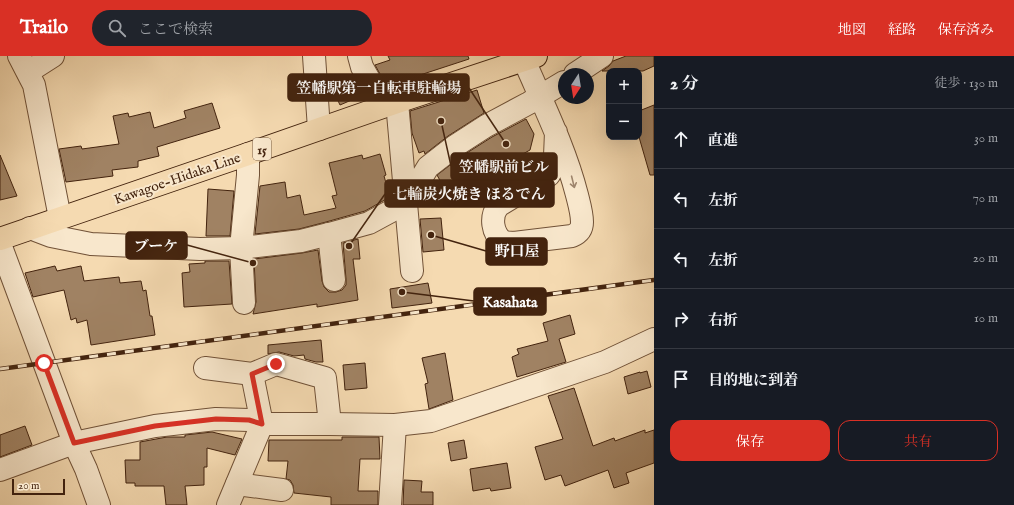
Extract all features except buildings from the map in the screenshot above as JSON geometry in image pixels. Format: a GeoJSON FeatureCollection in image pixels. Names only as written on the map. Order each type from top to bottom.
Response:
{"type":"FeatureCollection","features":[{"type":"Feature","properties":{"kind":"main road","name":"Kawagoe-Hidaka Line"},"geometry":{"type":"LineString","coordinates":[[0,239],[391,104],[530,58]]}},
{"type":"Feature","properties":{"kind":"street"},"geometry":{"type":"LineString","coordinates":[[53,56],[23,64],[34,85],[60,218]]}},
{"type":"Feature","properties":{"kind":"street"},"geometry":{"type":"LineString","coordinates":[[314,56],[319,129]]}},
{"type":"Feature","properties":{"kind":"street"},"geometry":{"type":"LineString","coordinates":[[359,56],[362,67],[391,104],[406,203],[412,271]]}},
{"type":"Feature","properties":{"kind":"street"},"geometry":{"type":"LineString","coordinates":[[584,68],[602,56]]}},
{"type":"Feature","properties":{"kind":"street"},"geometry":{"type":"LineString","coordinates":[[530,58],[540,97],[556,132],[572,177],[582,221],[580,231],[572,236],[514,244],[503,242],[498,239],[496,234],[492,219],[494,212],[498,206],[549,175],[555,161],[556,132]]}},
{"type":"Feature","properties":{"kind":"street"},"geometry":{"type":"LineString","coordinates":[[30,228],[51,236],[91,244],[147,247],[241,248],[301,242],[369,223],[406,203],[428,167],[455,146],[486,126],[558,86]]}},
{"type":"Feature","properties":{"kind":"street"},"geometry":{"type":"LineString","coordinates":[[244,303],[241,248],[248,175],[248,154]]}},
{"type":"Feature","properties":{"kind":"street"},"geometry":{"type":"LineString","coordinates":[[329,234],[334,280]]}},
{"type":"Feature","properties":{"kind":"street"},"geometry":{"type":"LineString","coordinates":[[0,244],[74,443],[100,505]]}},
{"type":"Feature","properties":{"kind":"street"},"geometry":{"type":"LineString","coordinates":[[0,470],[74,443],[155,426],[216,419],[249,420],[262,424],[395,425],[431,421],[652,346]]}},
{"type":"Feature","properties":{"kind":"street"},"geometry":{"type":"LineString","coordinates":[[205,368],[252,374],[276,364],[325,378],[330,424]]}},
{"type":"Feature","properties":{"kind":"street"},"geometry":{"type":"LineString","coordinates":[[228,505],[262,424],[252,374]]}},
{"type":"Feature","properties":{"kind":"street"},"geometry":{"type":"LineString","coordinates":[[390,505],[395,425]]}},
{"type":"Feature","properties":{"kind":"street"},"geometry":{"type":"LineString","coordinates":[[237,484],[282,490]]}},
{"type":"Feature","properties":{"kind":"railway"},"geometry":{"type":"LineString","coordinates":[[0,369],[654,280]]}},
{"type":"Feature","properties":{"kind":"place","name":"笠幡駅前ビル"},"geometry":{"type":"Point","coordinates":[441,121]}},
{"type":"Feature","properties":{"kind":"place","name":"笠幡駅第一自転車駐輪場"},"geometry":{"type":"Point","coordinates":[506,144]}},
{"type":"Feature","properties":{"kind":"place","name":"野口屋"},"geometry":{"type":"Point","coordinates":[431,235]}},
{"type":"Feature","properties":{"kind":"place","name":"七輪炭火焼き ほるでん"},"geometry":{"type":"Point","coordinates":[349,246]}},
{"type":"Feature","properties":{"kind":"place","name":"ブーケ"},"geometry":{"type":"Point","coordinates":[253,263]}},
{"type":"Feature","properties":{"kind":"place","name":"Kasahata"},"geometry":{"type":"Point","coordinates":[402,292]}},
{"type":"Feature","properties":{"kind":"route"},"geometry":{"type":"LineString","coordinates":[[44,363],[74,443],[155,426],[216,419],[249,420],[262,424],[252,374],[276,364]]}}]}
